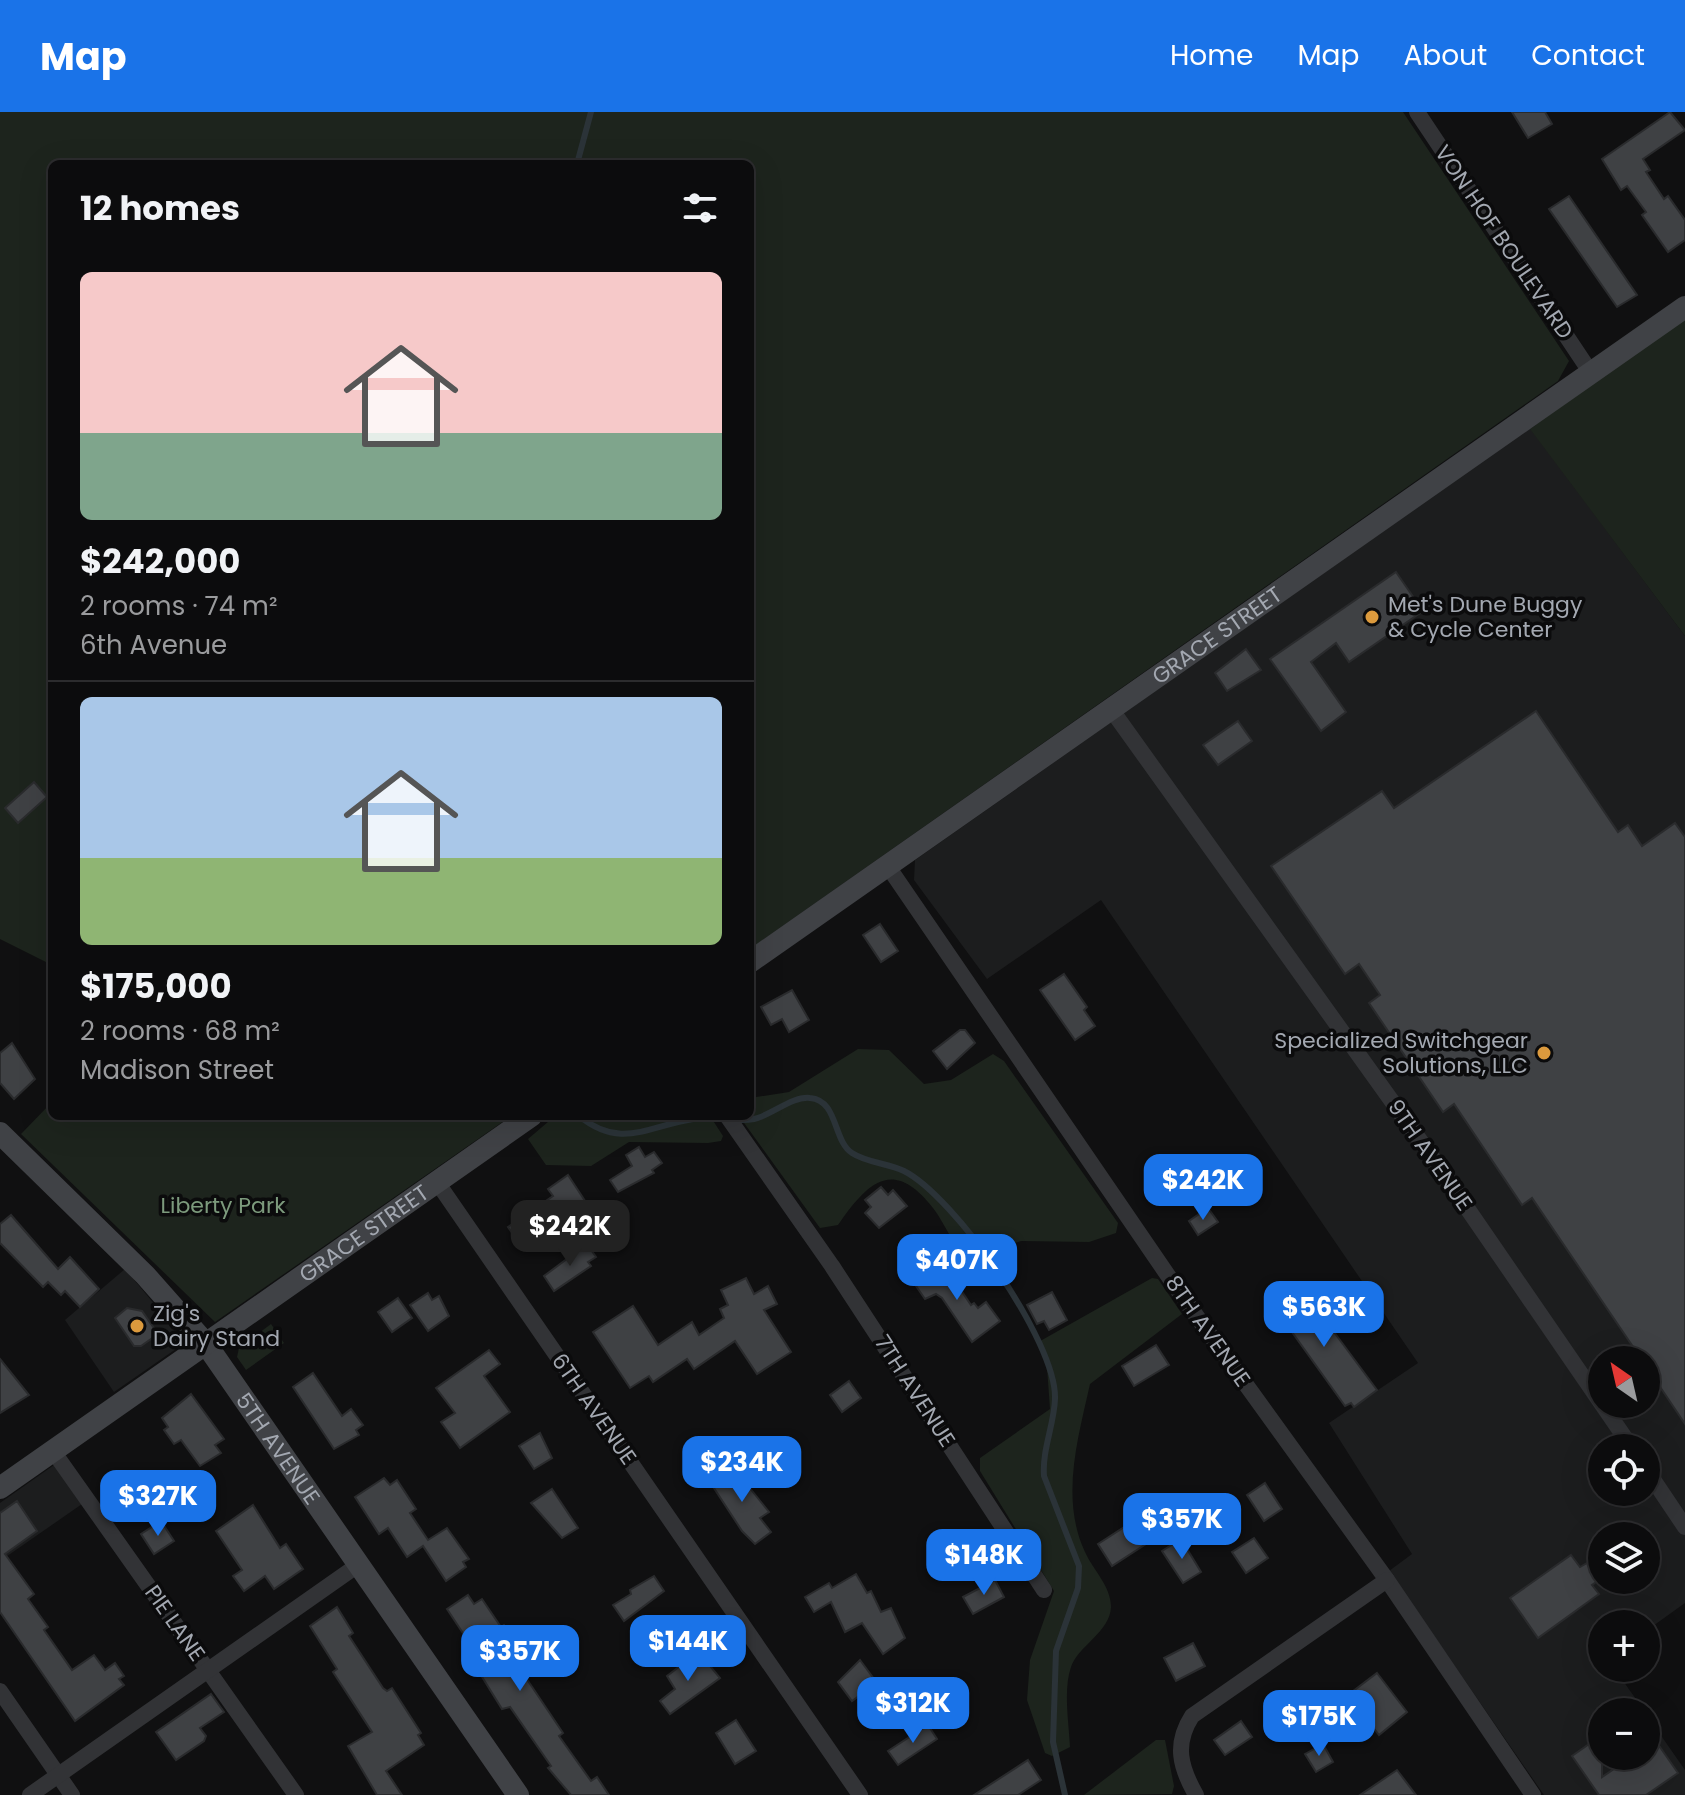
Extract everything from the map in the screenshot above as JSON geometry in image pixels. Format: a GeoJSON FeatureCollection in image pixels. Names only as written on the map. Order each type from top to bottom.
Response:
{"type":"FeatureCollection","features":[{"type":"Feature","properties":{"kind":"street","name":"VON HOF BOULEVARD"},"geometry":{"type":"LineString","coordinates":[[1417,112],[1591,373]]}},
{"type":"Feature","properties":{"kind":"street","name":"GRACE STREET"},"geometry":{"type":"LineString","coordinates":[[754,959],[1685,307]]}},
{"type":"Feature","properties":{"kind":"street","name":"9TH AVENUE"},"geometry":{"type":"LineString","coordinates":[[1111,709],[1434,1160],[1622,1434]]}},
{"type":"Feature","properties":{"kind":"street","name":"8TH AVENUE"},"geometry":{"type":"LineString","coordinates":[[887,865],[1182,1296],[1387,1580],[1533,1795]]}},
{"type":"Feature","properties":{"kind":"street","name":"GRACE STREET"},"geometry":{"type":"LineString","coordinates":[[0,1488],[525,1120]]}},
{"type":"Feature","properties":{"kind":"street","name":"7TH AVENUE"},"geometry":{"type":"LineString","coordinates":[[730,1120],[841,1278],[1044,1590]]}},
{"type":"Feature","properties":{"kind":"street","name":"5TH AVENUE"},"geometry":{"type":"LineString","coordinates":[[0,1133],[145,1275],[206,1344],[518,1795]]}},
{"type":"Feature","properties":{"kind":"street","name":"6TH AVENUE"},"geometry":{"type":"LineString","coordinates":[[437,1182],[860,1795]]}},
{"type":"Feature","properties":{"kind":"street","name":"PIE LANE"},"geometry":{"type":"LineString","coordinates":[[53,1451],[296,1795]]}},
{"type":"Feature","properties":{"kind":"street"},"geometry":{"type":"LineString","coordinates":[[1660,1490],[1685,1527]]}},
{"type":"Feature","properties":{"kind":"street"},"geometry":{"type":"LineString","coordinates":[[30,1795],[358,1565]]}},
{"type":"Feature","properties":{"kind":"street"},"geometry":{"type":"LineString","coordinates":[[1196,1795],[1184,1771],[1179,1745],[1192,1716],[1387,1580]]}},
{"type":"Feature","properties":{"kind":"street"},"geometry":{"type":"LineString","coordinates":[[0,1691],[72,1795]]}},
{"type":"Feature","properties":{"kind":"shaded area"},"geometry":{"type":"Polygon","coordinates":[[[1530,428],[1685,636],[1685,1603],[1660,1621],[1660,1610],[1588,1610],[1588,1682],[1624,1682],[1635,1698],[1588,1698],[1588,1770],[1660,1770],[1660,1734],[1685,1770],[1685,1795],[1544,1795],[1389,1571],[1412,1554],[1329,1423],[1418,1363],[1101,900],[987,979],[914,880],[915,860],[1530,428]]]}},
{"type":"Feature","properties":{"kind":"shaded area"},"geometry":{"type":"Polygon","coordinates":[[[125,1269],[186,1342],[114,1392],[65,1320],[125,1269]]]}},
{"type":"Feature","properties":{"kind":"shaded area"},"geometry":{"type":"Polygon","coordinates":[[[54,1465],[82,1504],[0,1561],[0,1503],[54,1465]]]}},
{"type":"Feature","properties":{"kind":"green space"},"geometry":{"type":"Polygon","coordinates":[[[0,112],[1403,112],[1569,361],[1558,381],[754,946],[754,160],[48,160],[48,963],[0,939],[0,112]]]}},
{"type":"Feature","properties":{"kind":"green space"},"geometry":{"type":"Polygon","coordinates":[[[1685,318],[1685,636],[1530,429],[1685,318]]]}},
{"type":"Feature","properties":{"kind":"green space"},"geometry":{"type":"Polygon","coordinates":[[[858,1049],[889,1050],[924,1084],[951,1080],[993,1054],[1004,1061],[1118,1223],[1116,1233],[1089,1242],[1021,1241],[970,1259],[919,1192],[906,1183],[893,1180],[871,1187],[838,1225],[820,1228],[742,1120],[754,1120],[754,1097],[789,1092],[858,1049]]]}},
{"type":"Feature","properties":{"kind":"green space","name":"Liberty Park"},"geometry":{"type":"Polygon","coordinates":[[[48,1106],[48,1120],[505,1120],[215,1322],[21,1134],[48,1106]]]}},
{"type":"Feature","properties":{"kind":"green space"},"geometry":{"type":"Polygon","coordinates":[[[550,1120],[713,1120],[723,1136],[721,1141],[708,1143],[629,1142],[591,1166],[546,1165],[528,1139],[550,1120]]]}},
{"type":"Feature","properties":{"kind":"green space"},"geometry":{"type":"Polygon","coordinates":[[[1152,1278],[1158,1279],[1182,1314],[1090,1384],[1081,1426],[1072,1490],[1074,1511],[1085,1552],[1105,1585],[1111,1607],[1105,1624],[1071,1667],[1067,1696],[1070,1747],[1052,1756],[1045,1753],[1027,1700],[1030,1660],[1054,1591],[980,1471],[980,1458],[1050,1409],[1047,1367],[1038,1344],[1152,1278]]]}},
{"type":"Feature","properties":{"kind":"green space"},"geometry":{"type":"Polygon","coordinates":[[[271,1324],[284,1343],[246,1370],[237,1357],[239,1348],[271,1324]]]}},
{"type":"Feature","properties":{"kind":"green space"},"geometry":{"type":"Polygon","coordinates":[[[1156,1740],[1165,1740],[1174,1786],[1172,1794],[1084,1795],[1156,1740]]]}},
{"type":"Feature","properties":{"kind":"building"},"geometry":{"type":"Polygon","coordinates":[[[1512,112],[1545,112],[1552,124],[1528,138],[1512,112]]]}},
{"type":"Feature","properties":{"kind":"building"},"geometry":{"type":"Polygon","coordinates":[[[1670,112],[1685,130],[1643,159],[1650,170],[1646,172],[1664,199],[1668,196],[1685,220],[1685,240],[1668,252],[1642,215],[1646,212],[1627,186],[1621,190],[1602,159],[1670,112]]]}},
{"type":"Feature","properties":{"kind":"building"},"geometry":{"type":"Polygon","coordinates":[[[1569,196],[1637,295],[1617,307],[1549,209],[1569,196]]]}},
{"type":"Feature","properties":{"kind":"building"},"geometry":{"type":"Polygon","coordinates":[[[1396,572],[1423,611],[1349,662],[1336,643],[1311,662],[1346,712],[1321,731],[1270,659],[1396,572]]]}},
{"type":"Feature","properties":{"kind":"building"},"geometry":{"type":"Polygon","coordinates":[[[1246,649],[1261,670],[1227,691],[1215,673],[1246,649]]]}},
{"type":"Feature","properties":{"kind":"building","name":"Specialized Switchgear Solutions, LLC"},"geometry":{"type":"Polygon","coordinates":[[[1536,711],[1618,832],[1628,825],[1642,846],[1675,823],[1685,837],[1685,1424],[1660,1387],[1660,1346],[1632,1346],[1532,1198],[1522,1205],[1454,1104],[1443,1112],[1369,1003],[1380,995],[1359,964],[1345,974],[1271,866],[1382,791],[1394,808],[1536,711]]]}},
{"type":"Feature","properties":{"kind":"building"},"geometry":{"type":"Polygon","coordinates":[[[1238,721],[1252,741],[1218,765],[1203,745],[1238,721]]]}},
{"type":"Feature","properties":{"kind":"building"},"geometry":{"type":"Polygon","coordinates":[[[34,782],[47,797],[18,823],[5,808],[34,782]]]}},
{"type":"Feature","properties":{"kind":"building"},"geometry":{"type":"Polygon","coordinates":[[[880,924],[898,951],[881,962],[863,935],[880,924]]]}},
{"type":"Feature","properties":{"kind":"building"},"geometry":{"type":"Polygon","coordinates":[[[1064,974],[1087,1007],[1084,1010],[1095,1026],[1075,1040],[1040,990],[1064,974]]]}},
{"type":"Feature","properties":{"kind":"building"},"geometry":{"type":"Polygon","coordinates":[[[792,990],[809,1020],[789,1032],[782,1019],[771,1025],[761,1007],[792,990]]]}},
{"type":"Feature","properties":{"kind":"building"},"geometry":{"type":"Polygon","coordinates":[[[960,1030],[965,1030],[975,1043],[947,1069],[933,1051],[960,1030]]]}},
{"type":"Feature","properties":{"kind":"building"},"geometry":{"type":"Polygon","coordinates":[[[12,1043],[35,1079],[14,1099],[0,1083],[0,1053],[12,1043]]]}},
{"type":"Feature","properties":{"kind":"building"},"geometry":{"type":"Polygon","coordinates":[[[639,1147],[645,1157],[654,1152],[662,1163],[652,1170],[654,1173],[618,1192],[610,1180],[632,1166],[626,1155],[639,1147]]]}},
{"type":"Feature","properties":{"kind":"building"},"geometry":{"type":"Polygon","coordinates":[[[568,1175],[595,1216],[602,1211],[615,1230],[595,1244],[571,1210],[517,1240],[508,1227],[553,1196],[548,1189],[568,1175]]]}},
{"type":"Feature","properties":{"kind":"building"},"geometry":{"type":"Polygon","coordinates":[[[881,1187],[888,1195],[893,1190],[907,1206],[879,1228],[865,1213],[871,1207],[865,1200],[881,1187]]]}},
{"type":"Feature","properties":{"kind":"building"},"geometry":{"type":"Polygon","coordinates":[[[1208,1208],[1218,1222],[1198,1235],[1189,1221],[1208,1208]]]}},
{"type":"Feature","properties":{"kind":"building"},"geometry":{"type":"Polygon","coordinates":[[[11,1215],[58,1269],[70,1257],[99,1289],[80,1307],[65,1291],[61,1295],[48,1282],[43,1287],[0,1243],[0,1224],[11,1215]]]}},
{"type":"Feature","properties":{"kind":"building"},"geometry":{"type":"Polygon","coordinates":[[[587,1244],[596,1257],[588,1262],[591,1266],[554,1291],[544,1276],[587,1244]]]}},
{"type":"Feature","properties":{"kind":"building"},"geometry":{"type":"Polygon","coordinates":[[[942,1262],[971,1305],[974,1303],[978,1308],[986,1302],[1000,1321],[972,1342],[942,1298],[936,1294],[925,1299],[914,1283],[942,1262]]]}},
{"type":"Feature","properties":{"kind":"building"},"geometry":{"type":"Polygon","coordinates":[[[746,1278],[754,1294],[768,1286],[777,1304],[764,1310],[791,1352],[757,1374],[735,1341],[694,1369],[687,1359],[653,1382],[649,1376],[630,1388],[593,1332],[633,1306],[658,1345],[692,1322],[699,1335],[724,1318],[720,1309],[728,1305],[721,1290],[746,1278]]]}},
{"type":"Feature","properties":{"kind":"building"},"geometry":{"type":"Polygon","coordinates":[[[1302,1289],[1377,1390],[1354,1407],[1351,1403],[1345,1406],[1289,1328],[1285,1331],[1270,1311],[1302,1289]]]}},
{"type":"Feature","properties":{"kind":"building"},"geometry":{"type":"Polygon","coordinates":[[[1052,1292],[1067,1320],[1049,1330],[1044,1321],[1037,1324],[1027,1305],[1052,1292]]]}},
{"type":"Feature","properties":{"kind":"building"},"geometry":{"type":"Polygon","coordinates":[[[428,1293],[432,1300],[439,1296],[449,1316],[428,1331],[410,1305],[428,1293]]]}},
{"type":"Feature","properties":{"kind":"building"},"geometry":{"type":"Polygon","coordinates":[[[398,1298],[412,1318],[392,1332],[378,1312],[398,1298]]]}},
{"type":"Feature","properties":{"kind":"building","name":"Zig's Dairy Stand"},"geometry":{"type":"Polygon","coordinates":[[[127,1308],[142,1311],[158,1334],[141,1346],[134,1346],[115,1318],[127,1308]]]}},
{"type":"Feature","properties":{"kind":"building"},"geometry":{"type":"Polygon","coordinates":[[[1156,1345],[1169,1365],[1134,1386],[1122,1366],[1156,1345]]]}},
{"type":"Feature","properties":{"kind":"building"},"geometry":{"type":"Polygon","coordinates":[[[489,1350],[500,1364],[484,1376],[510,1412],[460,1448],[441,1422],[455,1413],[436,1388],[489,1350]]]}},
{"type":"Feature","properties":{"kind":"building"},"geometry":{"type":"Polygon","coordinates":[[[0,1359],[29,1395],[0,1413],[0,1359]]]}},
{"type":"Feature","properties":{"kind":"building"},"geometry":{"type":"Polygon","coordinates":[[[313,1373],[342,1416],[351,1409],[363,1425],[356,1430],[359,1435],[334,1449],[293,1387],[313,1373]]]}},
{"type":"Feature","properties":{"kind":"building"},"geometry":{"type":"Polygon","coordinates":[[[849,1381],[861,1398],[842,1412],[830,1395],[849,1381]]]}},
{"type":"Feature","properties":{"kind":"building"},"geometry":{"type":"Polygon","coordinates":[[[191,1394],[224,1439],[215,1445],[221,1453],[200,1466],[181,1440],[174,1444],[164,1430],[168,1427],[162,1418],[191,1394]]]}},
{"type":"Feature","properties":{"kind":"building"},"geometry":{"type":"Polygon","coordinates":[[[540,1433],[552,1458],[534,1469],[519,1446],[540,1433]]]}},
{"type":"Feature","properties":{"kind":"building"},"geometry":{"type":"Polygon","coordinates":[[[733,1467],[769,1512],[760,1518],[771,1532],[755,1544],[742,1531],[710,1482],[733,1467]]]}},
{"type":"Feature","properties":{"kind":"building"},"geometry":{"type":"Polygon","coordinates":[[[384,1478],[390,1485],[397,1480],[416,1509],[410,1513],[428,1540],[447,1528],[469,1559],[463,1562],[466,1567],[446,1581],[423,1546],[407,1557],[388,1528],[379,1534],[355,1497],[384,1478]]]}},
{"type":"Feature","properties":{"kind":"building"},"geometry":{"type":"Polygon","coordinates":[[[1265,1483],[1282,1509],[1264,1521],[1247,1495],[1265,1483]]]}},
{"type":"Feature","properties":{"kind":"building"},"geometry":{"type":"Polygon","coordinates":[[[552,1489],[578,1528],[562,1538],[531,1503],[552,1489]]]}},
{"type":"Feature","properties":{"kind":"building"},"geometry":{"type":"Polygon","coordinates":[[[17,1501],[37,1531],[5,1554],[34,1594],[28,1599],[48,1627],[44,1630],[72,1670],[94,1655],[105,1670],[115,1663],[124,1676],[119,1679],[124,1685],[75,1721],[0,1612],[0,1513],[17,1501]]]}},
{"type":"Feature","properties":{"kind":"building"},"geometry":{"type":"Polygon","coordinates":[[[253,1505],[280,1548],[286,1544],[303,1569],[274,1589],[265,1576],[244,1591],[233,1576],[242,1570],[216,1531],[253,1505]]]}},
{"type":"Feature","properties":{"kind":"building"},"geometry":{"type":"Polygon","coordinates":[[[161,1521],[174,1541],[154,1554],[141,1534],[161,1521]]]}},
{"type":"Feature","properties":{"kind":"building"},"geometry":{"type":"Polygon","coordinates":[[[1132,1522],[1146,1544],[1112,1566],[1098,1544],[1132,1522]]]}},
{"type":"Feature","properties":{"kind":"building"},"geometry":{"type":"Polygon","coordinates":[[[1254,1538],[1268,1558],[1246,1573],[1232,1552],[1254,1538]]]}},
{"type":"Feature","properties":{"kind":"building"},"geometry":{"type":"Polygon","coordinates":[[[1181,1539],[1201,1572],[1183,1583],[1162,1551],[1181,1539]]]}},
{"type":"Feature","properties":{"kind":"building"},"geometry":{"type":"Polygon","coordinates":[[[1571,1555],[1580,1567],[1588,1564],[1588,1594],[1599,1594],[1538,1638],[1510,1598],[1571,1555]]]}},
{"type":"Feature","properties":{"kind":"building"},"geometry":{"type":"Polygon","coordinates":[[[856,1574],[867,1593],[871,1591],[881,1612],[891,1608],[905,1638],[883,1654],[862,1623],[845,1632],[831,1602],[814,1612],[805,1597],[829,1583],[832,1588],[856,1574]]]}},
{"type":"Feature","properties":{"kind":"building"},"geometry":{"type":"Polygon","coordinates":[[[654,1576],[664,1591],[624,1621],[613,1605],[631,1594],[630,1590],[654,1576]]]}},
{"type":"Feature","properties":{"kind":"building"},"geometry":{"type":"Polygon","coordinates":[[[995,1580],[1004,1597],[973,1614],[963,1597],[995,1580]]]}},
{"type":"Feature","properties":{"kind":"building"},"geometry":{"type":"Polygon","coordinates":[[[468,1595],[474,1604],[482,1599],[501,1627],[504,1625],[516,1642],[510,1645],[520,1661],[516,1663],[563,1733],[559,1736],[591,1781],[597,1777],[609,1795],[571,1795],[548,1768],[551,1766],[510,1707],[502,1709],[479,1672],[483,1669],[482,1662],[447,1609],[468,1595]]]}},
{"type":"Feature","properties":{"kind":"building"},"geometry":{"type":"Polygon","coordinates":[[[337,1607],[353,1633],[349,1636],[383,1688],[387,1691],[392,1688],[421,1733],[418,1735],[424,1745],[386,1771],[402,1795],[377,1795],[348,1746],[372,1732],[333,1672],[337,1669],[310,1626],[337,1607]]]}},
{"type":"Feature","properties":{"kind":"building"},"geometry":{"type":"Polygon","coordinates":[[[1193,1643],[1205,1666],[1176,1681],[1164,1658],[1193,1643]]]}},
{"type":"Feature","properties":{"kind":"building"},"geometry":{"type":"Polygon","coordinates":[[[692,1657],[699,1666],[706,1661],[720,1678],[670,1714],[660,1701],[675,1689],[667,1676],[692,1657]]]}},
{"type":"Feature","properties":{"kind":"building"},"geometry":{"type":"Polygon","coordinates":[[[860,1660],[877,1683],[852,1701],[838,1682],[860,1660]]]}},
{"type":"Feature","properties":{"kind":"building"},"geometry":{"type":"Polygon","coordinates":[[[1377,1673],[1407,1712],[1379,1735],[1348,1695],[1377,1673]]]}},
{"type":"Feature","properties":{"kind":"building"},"geometry":{"type":"Polygon","coordinates":[[[211,1694],[224,1712],[200,1728],[206,1736],[204,1741],[176,1760],[156,1732],[211,1694]]]}},
{"type":"Feature","properties":{"kind":"building"},"geometry":{"type":"Polygon","coordinates":[[[940,1701],[949,1713],[932,1726],[923,1713],[940,1701]]]}},
{"type":"Feature","properties":{"kind":"building"},"geometry":{"type":"Polygon","coordinates":[[[736,1720],[756,1751],[735,1764],[716,1733],[736,1720]]]}},
{"type":"Feature","properties":{"kind":"building"},"geometry":{"type":"Polygon","coordinates":[[[1241,1721],[1252,1737],[1225,1755],[1214,1740],[1241,1721]]]}},
{"type":"Feature","properties":{"kind":"building"},"geometry":{"type":"Polygon","coordinates":[[[928,1725],[937,1739],[898,1765],[888,1751],[928,1725]]]}},
{"type":"Feature","properties":{"kind":"building"},"geometry":{"type":"Polygon","coordinates":[[[1323,1744],[1333,1762],[1316,1772],[1305,1754],[1323,1744]]]}},
{"type":"Feature","properties":{"kind":"building"},"geometry":{"type":"Polygon","coordinates":[[[1588,1745],[1588,1770],[1602,1770],[1602,1777],[1612,1770],[1660,1770],[1660,1747],[1678,1773],[1646,1795],[1599,1795],[1572,1756],[1588,1745]]]}},
{"type":"Feature","properties":{"kind":"building"},"geometry":{"type":"Polygon","coordinates":[[[1028,1760],[1041,1780],[1018,1795],[974,1795],[1028,1760]]]}},
{"type":"Feature","properties":{"kind":"building"},"geometry":{"type":"Polygon","coordinates":[[[1397,1770],[1416,1795],[1360,1795],[1397,1770]]]}},
{"type":"Feature","properties":{"kind":"waterway"},"geometry":{"type":"LineString","coordinates":[[578,160],[591,112]]}},
{"type":"Feature","properties":{"kind":"waterway"},"geometry":{"type":"LineString","coordinates":[[754,1119],[796,1100],[819,1100],[831,1113],[841,1140],[852,1153],[904,1171],[949,1209],[999,1273],[1039,1343],[1051,1374],[1055,1399],[1044,1476],[1079,1566],[1078,1588],[1056,1651],[1053,1742],[1065,1795]]}},
{"type":"Feature","properties":{"kind":"waterway"},"geometry":{"type":"LineString","coordinates":[[585,1120],[608,1132],[622,1134],[688,1120]]}},
{"type":"Feature","properties":{"kind":"place","name":"Met's Dune Buggy & Cycle Center"},"geometry":{"type":"Point","coordinates":[1372,617]}},
{"type":"Feature","properties":{"kind":"place","name":"Specialized Switchgear Solutions, LLC"},"geometry":{"type":"Point","coordinates":[1544,1053]}},
{"type":"Feature","properties":{"kind":"place","name":"Zig's Dairy Stand"},"geometry":{"type":"Point","coordinates":[137,1326]}}]}
